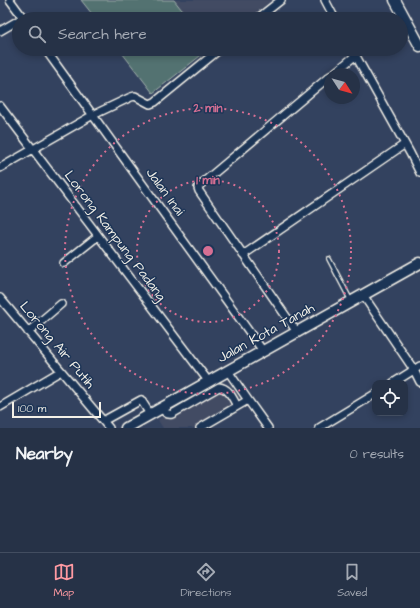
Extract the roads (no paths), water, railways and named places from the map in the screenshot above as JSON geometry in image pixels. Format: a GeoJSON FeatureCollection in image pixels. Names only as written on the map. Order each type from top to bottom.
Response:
{"type":"FeatureCollection","features":[{"type":"Feature","properties":{"kind":"street"},"geometry":{"type":"LineString","coordinates":[[10,0],[18,12]]}},
{"type":"Feature","properties":{"kind":"street"},"geometry":{"type":"LineString","coordinates":[[266,12],[281,0]]}},
{"type":"Feature","properties":{"kind":"street"},"geometry":{"type":"LineString","coordinates":[[325,0],[331,12]]}},
{"type":"Feature","properties":{"kind":"street"},"geometry":{"type":"LineString","coordinates":[[395,0],[402,12]]}},
{"type":"Feature","properties":{"kind":"street"},"geometry":{"type":"LineString","coordinates":[[0,31],[12,24]]}},
{"type":"Feature","properties":{"kind":"street"},"geometry":{"type":"LineString","coordinates":[[408,24],[420,46]]}},
{"type":"Feature","properties":{"kind":"street","name":"Jalan Inai"},"geometry":{"type":"LineString","coordinates":[[50,56],[263,351]]}},
{"type":"Feature","properties":{"kind":"street"},"geometry":{"type":"LineString","coordinates":[[0,168],[93,115],[133,96],[150,104],[155,102],[211,56]]}},
{"type":"Feature","properties":{"kind":"street"},"geometry":{"type":"LineString","coordinates":[[339,68],[350,56]]}},
{"type":"Feature","properties":{"kind":"street"},"geometry":{"type":"LineString","coordinates":[[356,56],[420,173]]}},
{"type":"Feature","properties":{"kind":"street"},"geometry":{"type":"LineString","coordinates":[[297,332],[198,188],[324,81]]}},
{"type":"Feature","properties":{"kind":"street","name":"Lorong Kampung Padang"},"geometry":{"type":"LineString","coordinates":[[0,106],[208,382]]}},
{"type":"Feature","properties":{"kind":"street"},"geometry":{"type":"LineString","coordinates":[[243,255],[405,144]]}},
{"type":"Feature","properties":{"kind":"street"},"geometry":{"type":"LineString","coordinates":[[64,263],[98,236]]}},
{"type":"Feature","properties":{"kind":"street","name":"Jalan Kota Tanah"},"geometry":{"type":"LineString","coordinates":[[126,428],[420,263]]}},
{"type":"Feature","properties":{"kind":"street"},"geometry":{"type":"LineString","coordinates":[[363,295],[417,368],[420,382]]}},
{"type":"Feature","properties":{"kind":"street","name":"Lorong Air Putih"},"geometry":{"type":"LineString","coordinates":[[0,298],[109,428]]}},
{"type":"Feature","properties":{"kind":"street"},"geometry":{"type":"LineString","coordinates":[[28,332],[61,304]]}},
{"type":"Feature","properties":{"kind":"street"},"geometry":{"type":"LineString","coordinates":[[398,380],[417,368]]}},
{"type":"Feature","properties":{"kind":"street"},"geometry":{"type":"LineString","coordinates":[[0,407],[61,371]]}},
{"type":"Feature","properties":{"kind":"street"},"geometry":{"type":"LineString","coordinates":[[228,371],[268,428]]}},
{"type":"Feature","properties":{"kind":"street"},"geometry":{"type":"LineString","coordinates":[[162,408],[166,414],[172,414],[219,387],[226,389],[237,406]]}},
{"type":"Feature","properties":{"kind":"street"},"geometry":{"type":"LineString","coordinates":[[318,428],[372,396]]}},
{"type":"Feature","properties":{"kind":"street"},"geometry":{"type":"LineString","coordinates":[[103,421],[140,400],[150,414]]}},
{"type":"Feature","properties":{"kind":"street"},"geometry":{"type":"LineString","coordinates":[[200,428],[248,400]]}},
{"type":"Feature","properties":{"kind":"lane"},"geometry":{"type":"LineString","coordinates":[[329,260],[352,302]]}}]}
